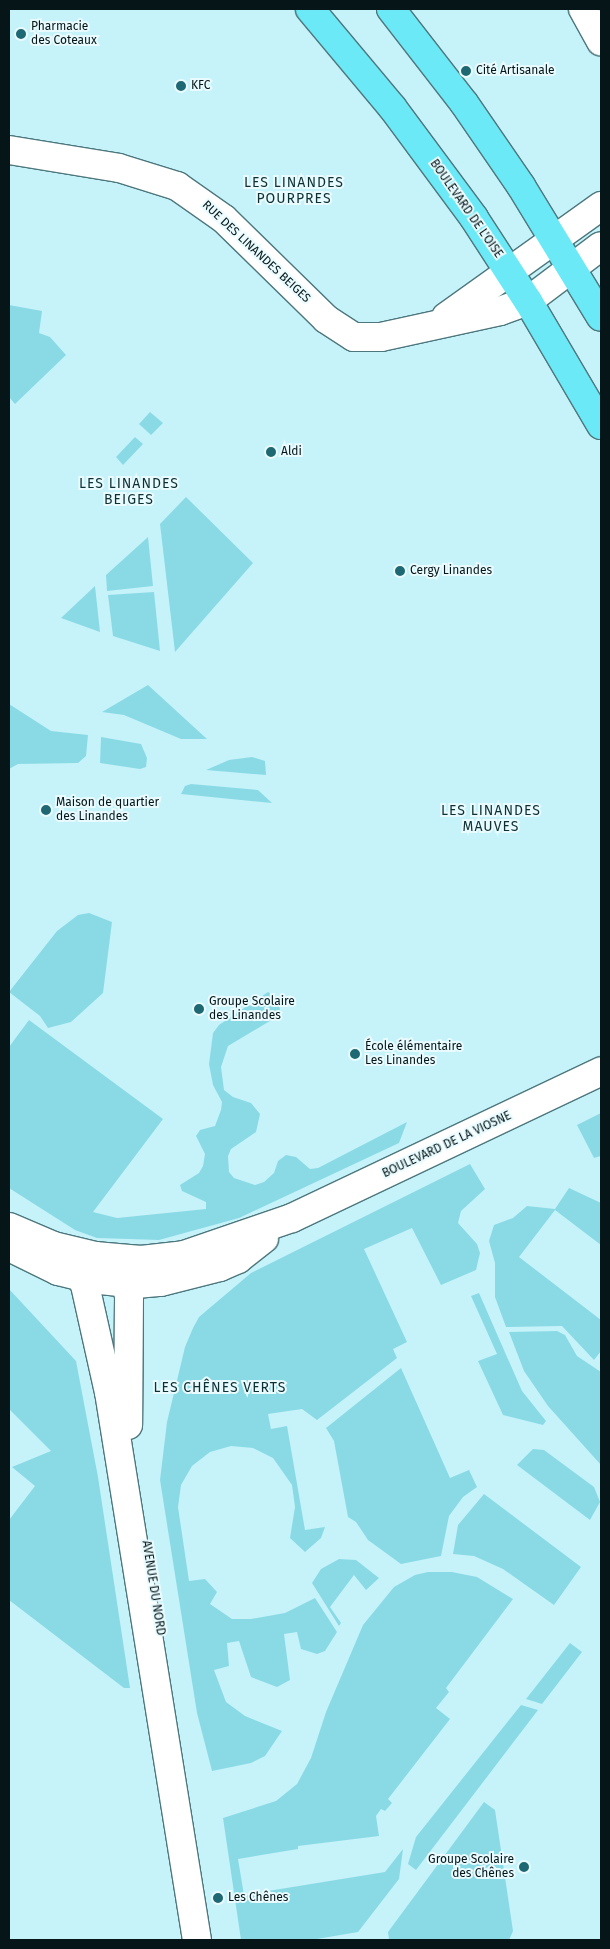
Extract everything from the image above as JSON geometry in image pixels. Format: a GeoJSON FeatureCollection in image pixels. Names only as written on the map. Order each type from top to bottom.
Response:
{"type":"FeatureCollection","features":[{"type":"Feature","properties":{"kind":"main road","name":"BOULEVARD DE L'OISE"},"geometry":{"type":"LineString","coordinates":[[310,9],[403,122],[510,272],[601,425]]}},
{"type":"Feature","properties":{"kind":"main road"},"geometry":{"type":"LineString","coordinates":[[391,9],[464,103],[555,241],[601,317]]}},
{"type":"Feature","properties":{"kind":"street"},"geometry":{"type":"LineString","coordinates":[[583,9],[601,41]]}},
{"type":"Feature","properties":{"kind":"street","name":"RUE DES LINANDES BEIGES"},"geometry":{"type":"LineString","coordinates":[[9,150],[119,168],[178,186],[224,219],[326,319],[354,337],[381,337],[500,311],[528,301],[572,270],[601,246]]}},
{"type":"Feature","properties":{"kind":"street"},"geometry":{"type":"LineString","coordinates":[[439,323],[601,206]]}},
{"type":"Feature","properties":{"kind":"street","name":"BOULEVARD DE LA VIOSNE"},"geometry":{"type":"LineString","coordinates":[[107,1270],[184,1255],[292,1218],[601,1071]]}},
{"type":"Feature","properties":{"kind":"street"},"geometry":{"type":"LineString","coordinates":[[9,1227],[107,1270]]}},
{"type":"Feature","properties":{"kind":"street"},"geometry":{"type":"LineString","coordinates":[[9,1247],[40,1264],[107,1270]]}},
{"type":"Feature","properties":{"kind":"street","name":"AVENUE DU NORD"},"geometry":{"type":"LineString","coordinates":[[107,1270],[109,1392],[197,1940]]}},
{"type":"Feature","properties":{"kind":"street","name":"AVENUE DU NORD"},"geometry":{"type":"LineString","coordinates":[[107,1270],[130,1451],[211,1940]]}},
{"type":"Feature","properties":{"kind":"shaded area"},"geometry":{"type":"Polygon","coordinates":[[[9,305],[42,311],[39,333],[50,337],[66,355],[15,404],[9,397],[9,305]]]}},
{"type":"Feature","properties":{"kind":"shaded area"},"geometry":{"type":"Polygon","coordinates":[[[150,412],[163,423],[151,435],[139,424],[150,412]]]}},
{"type":"Feature","properties":{"kind":"shaded area"},"geometry":{"type":"Polygon","coordinates":[[[135,437],[143,444],[123,465],[116,457],[135,437]]]}},
{"type":"Feature","properties":{"kind":"shaded area"},"geometry":{"type":"Polygon","coordinates":[[[186,497],[253,563],[175,652],[160,524],[186,497]]]}},
{"type":"Feature","properties":{"kind":"shaded area"},"geometry":{"type":"Polygon","coordinates":[[[148,537],[153,586],[107,591],[106,575],[148,537]]]}},
{"type":"Feature","properties":{"kind":"shaded area"},"geometry":{"type":"Polygon","coordinates":[[[95,586],[100,632],[61,618],[95,586]]]}},
{"type":"Feature","properties":{"kind":"shaded area"},"geometry":{"type":"Polygon","coordinates":[[[154,592],[160,651],[113,636],[108,595],[154,592]]]}},
{"type":"Feature","properties":{"kind":"shaded area"},"geometry":{"type":"Polygon","coordinates":[[[148,685],[207,739],[181,739],[124,715],[102,712],[148,685]]]}},
{"type":"Feature","properties":{"kind":"shaded area"},"geometry":{"type":"Polygon","coordinates":[[[9,704],[51,731],[88,735],[86,756],[78,763],[18,764],[9,769],[9,704]]]}},
{"type":"Feature","properties":{"kind":"shaded area"},"geometry":{"type":"Polygon","coordinates":[[[101,737],[141,744],[147,758],[146,767],[140,769],[100,763],[101,737]]]}},
{"type":"Feature","properties":{"kind":"shaded area"},"geometry":{"type":"Polygon","coordinates":[[[252,757],[265,761],[266,775],[206,770],[229,760],[252,757]]]}},
{"type":"Feature","properties":{"kind":"shaded area"},"geometry":{"type":"Polygon","coordinates":[[[191,784],[258,790],[272,803],[181,794],[185,786],[191,784]]]}},
{"type":"Feature","properties":{"kind":"shaded area"},"geometry":{"type":"Polygon","coordinates":[[[89,913],[112,922],[103,993],[71,1022],[48,1028],[40,1016],[9,992],[57,931],[78,915],[89,913]]]}},
{"type":"Feature","properties":{"kind":"shaded area"},"geometry":{"type":"Polygon","coordinates":[[[268,992],[278,998],[280,1010],[275,1018],[228,1046],[221,1067],[224,1090],[233,1097],[251,1103],[260,1114],[256,1132],[231,1149],[228,1156],[229,1172],[234,1178],[255,1185],[264,1182],[274,1173],[278,1161],[286,1155],[296,1157],[310,1169],[318,1168],[407,1122],[399,1143],[239,1218],[159,1240],[97,1238],[75,1230],[9,1188],[9,1047],[29,1020],[163,1119],[93,1212],[117,1218],[206,1209],[206,1202],[182,1191],[180,1185],[199,1173],[203,1166],[205,1154],[196,1136],[200,1130],[215,1126],[221,1110],[222,1102],[213,1085],[209,1064],[213,1033],[219,1025],[268,992]]]}},
{"type":"Feature","properties":{"kind":"shaded area"},"geometry":{"type":"Polygon","coordinates":[[[601,1113],[601,1156],[594,1158],[577,1125],[601,1113]]]}},
{"type":"Feature","properties":{"kind":"shaded area"},"geometry":{"type":"Polygon","coordinates":[[[470,1164],[485,1189],[461,1211],[458,1223],[477,1244],[480,1253],[476,1270],[441,1285],[412,1228],[364,1249],[407,1342],[393,1349],[397,1358],[317,1420],[302,1409],[268,1414],[271,1429],[287,1426],[305,1530],[325,1527],[321,1538],[305,1552],[290,1538],[295,1507],[292,1485],[273,1458],[253,1448],[231,1446],[210,1452],[192,1466],[181,1485],[178,1507],[189,1581],[205,1579],[217,1592],[210,1604],[232,1619],[251,1619],[285,1613],[315,1598],[337,1632],[325,1651],[317,1654],[301,1649],[297,1632],[284,1634],[290,1680],[277,1687],[251,1677],[239,1641],[227,1643],[229,1666],[214,1670],[226,1702],[245,1716],[282,1731],[265,1756],[251,1763],[212,1771],[197,1713],[160,1480],[167,1422],[185,1347],[193,1328],[199,1317],[251,1273],[470,1164]]]}},
{"type":"Feature","properties":{"kind":"shaded area"},"geometry":{"type":"Polygon","coordinates":[[[569,1188],[601,1203],[601,1245],[555,1210],[519,1257],[601,1320],[601,1351],[594,1360],[562,1326],[506,1327],[495,1297],[495,1263],[489,1241],[494,1225],[513,1218],[527,1206],[555,1209],[569,1188]]]}},
{"type":"Feature","properties":{"kind":"shaded area"},"geometry":{"type":"Polygon","coordinates":[[[9,1289],[76,1361],[98,1477],[130,1688],[124,1688],[9,1600],[9,1520],[35,1486],[12,1467],[51,1451],[9,1409],[9,1289]]]}},
{"type":"Feature","properties":{"kind":"shaded area"},"geometry":{"type":"Polygon","coordinates":[[[479,1293],[522,1391],[546,1421],[543,1425],[503,1415],[478,1361],[497,1354],[471,1296],[479,1293]]]}},
{"type":"Feature","properties":{"kind":"shaded area"},"geometry":{"type":"Polygon","coordinates":[[[557,1331],[565,1335],[577,1356],[601,1372],[601,1465],[548,1406],[524,1371],[509,1332],[557,1331]]]}},
{"type":"Feature","properties":{"kind":"shaded area"},"geometry":{"type":"Polygon","coordinates":[[[401,1368],[450,1478],[469,1470],[477,1487],[463,1497],[449,1516],[441,1556],[401,1564],[368,1540],[356,1522],[348,1517],[334,1441],[326,1428],[401,1368]]]}},
{"type":"Feature","properties":{"kind":"shaded area"},"geometry":{"type":"Polygon","coordinates":[[[533,1449],[544,1450],[594,1487],[600,1502],[590,1520],[517,1465],[533,1449]]]}},
{"type":"Feature","properties":{"kind":"shaded area"},"geometry":{"type":"Polygon","coordinates":[[[484,1494],[581,1567],[554,1605],[503,1569],[474,1556],[453,1554],[458,1525],[484,1494]]]}},
{"type":"Feature","properties":{"kind":"shaded area"},"geometry":{"type":"Polygon","coordinates":[[[339,1559],[356,1560],[379,1578],[366,1590],[354,1575],[330,1607],[341,1623],[339,1626],[312,1583],[321,1569],[339,1559]]]}},
{"type":"Feature","properties":{"kind":"shaded area"},"geometry":{"type":"Polygon","coordinates":[[[428,1572],[452,1572],[477,1577],[513,1599],[446,1688],[449,1692],[436,1708],[450,1719],[388,1799],[392,1803],[385,1811],[381,1809],[376,1816],[379,1836],[298,1846],[298,1849],[238,1859],[244,1895],[385,1872],[403,1849],[399,1879],[358,1932],[311,1940],[241,1940],[223,1818],[276,1801],[297,1784],[311,1758],[326,1712],[363,1625],[394,1587],[415,1575],[428,1572]]]}},
{"type":"Feature","properties":{"kind":"shaded area"},"geometry":{"type":"Polygon","coordinates":[[[570,1643],[582,1652],[542,1704],[526,1699],[570,1643]]]}},
{"type":"Feature","properties":{"kind":"shaded area"},"geometry":{"type":"Polygon","coordinates":[[[521,1705],[538,1710],[416,1870],[408,1864],[416,1837],[521,1705]]]}},
{"type":"Feature","properties":{"kind":"shaded area"},"geometry":{"type":"Polygon","coordinates":[[[484,1802],[495,1810],[513,1931],[509,1940],[389,1940],[388,1932],[484,1802]]]}},
{"type":"Feature","properties":{"kind":"place","name":"Pharmacie des Coteaux"},"geometry":{"type":"Point","coordinates":[21,34]}},
{"type":"Feature","properties":{"kind":"place","name":"Cité Artisanale"},"geometry":{"type":"Point","coordinates":[466,71]}},
{"type":"Feature","properties":{"kind":"place","name":"KFC"},"geometry":{"type":"Point","coordinates":[181,86]}},
{"type":"Feature","properties":{"kind":"place","name":"Aldi"},"geometry":{"type":"Point","coordinates":[271,452]}},
{"type":"Feature","properties":{"kind":"place","name":"Cergy Linandes"},"geometry":{"type":"Point","coordinates":[400,571]}},
{"type":"Feature","properties":{"kind":"place","name":"Maison de quartier des Linandes"},"geometry":{"type":"Point","coordinates":[46,810]}},
{"type":"Feature","properties":{"kind":"place","name":"Groupe Scolaire des Linandes"},"geometry":{"type":"Point","coordinates":[199,1009]}},
{"type":"Feature","properties":{"kind":"place","name":"École élémentaire Les Linandes"},"geometry":{"type":"Point","coordinates":[355,1054]}},
{"type":"Feature","properties":{"kind":"place","name":"Groupe Scolaire des Chênes"},"geometry":{"type":"Point","coordinates":[524,1867]}},
{"type":"Feature","properties":{"kind":"place","name":"Les Chênes"},"geometry":{"type":"Point","coordinates":[218,1898]}},
{"type":"Feature","properties":{"kind":"district","name":"LES LINANDES POURPRES"},"geometry":{"type":"Point","coordinates":[294,192]}},
{"type":"Feature","properties":{"kind":"district","name":"LES LINANDES BEIGES"},"geometry":{"type":"Point","coordinates":[129,492]}},
{"type":"Feature","properties":{"kind":"district","name":"LES LINANDES MAUVES"},"geometry":{"type":"Point","coordinates":[491,820]}},
{"type":"Feature","properties":{"kind":"district","name":"LES CHÊNES VERTS"},"geometry":{"type":"Point","coordinates":[220,1388]}}]}
